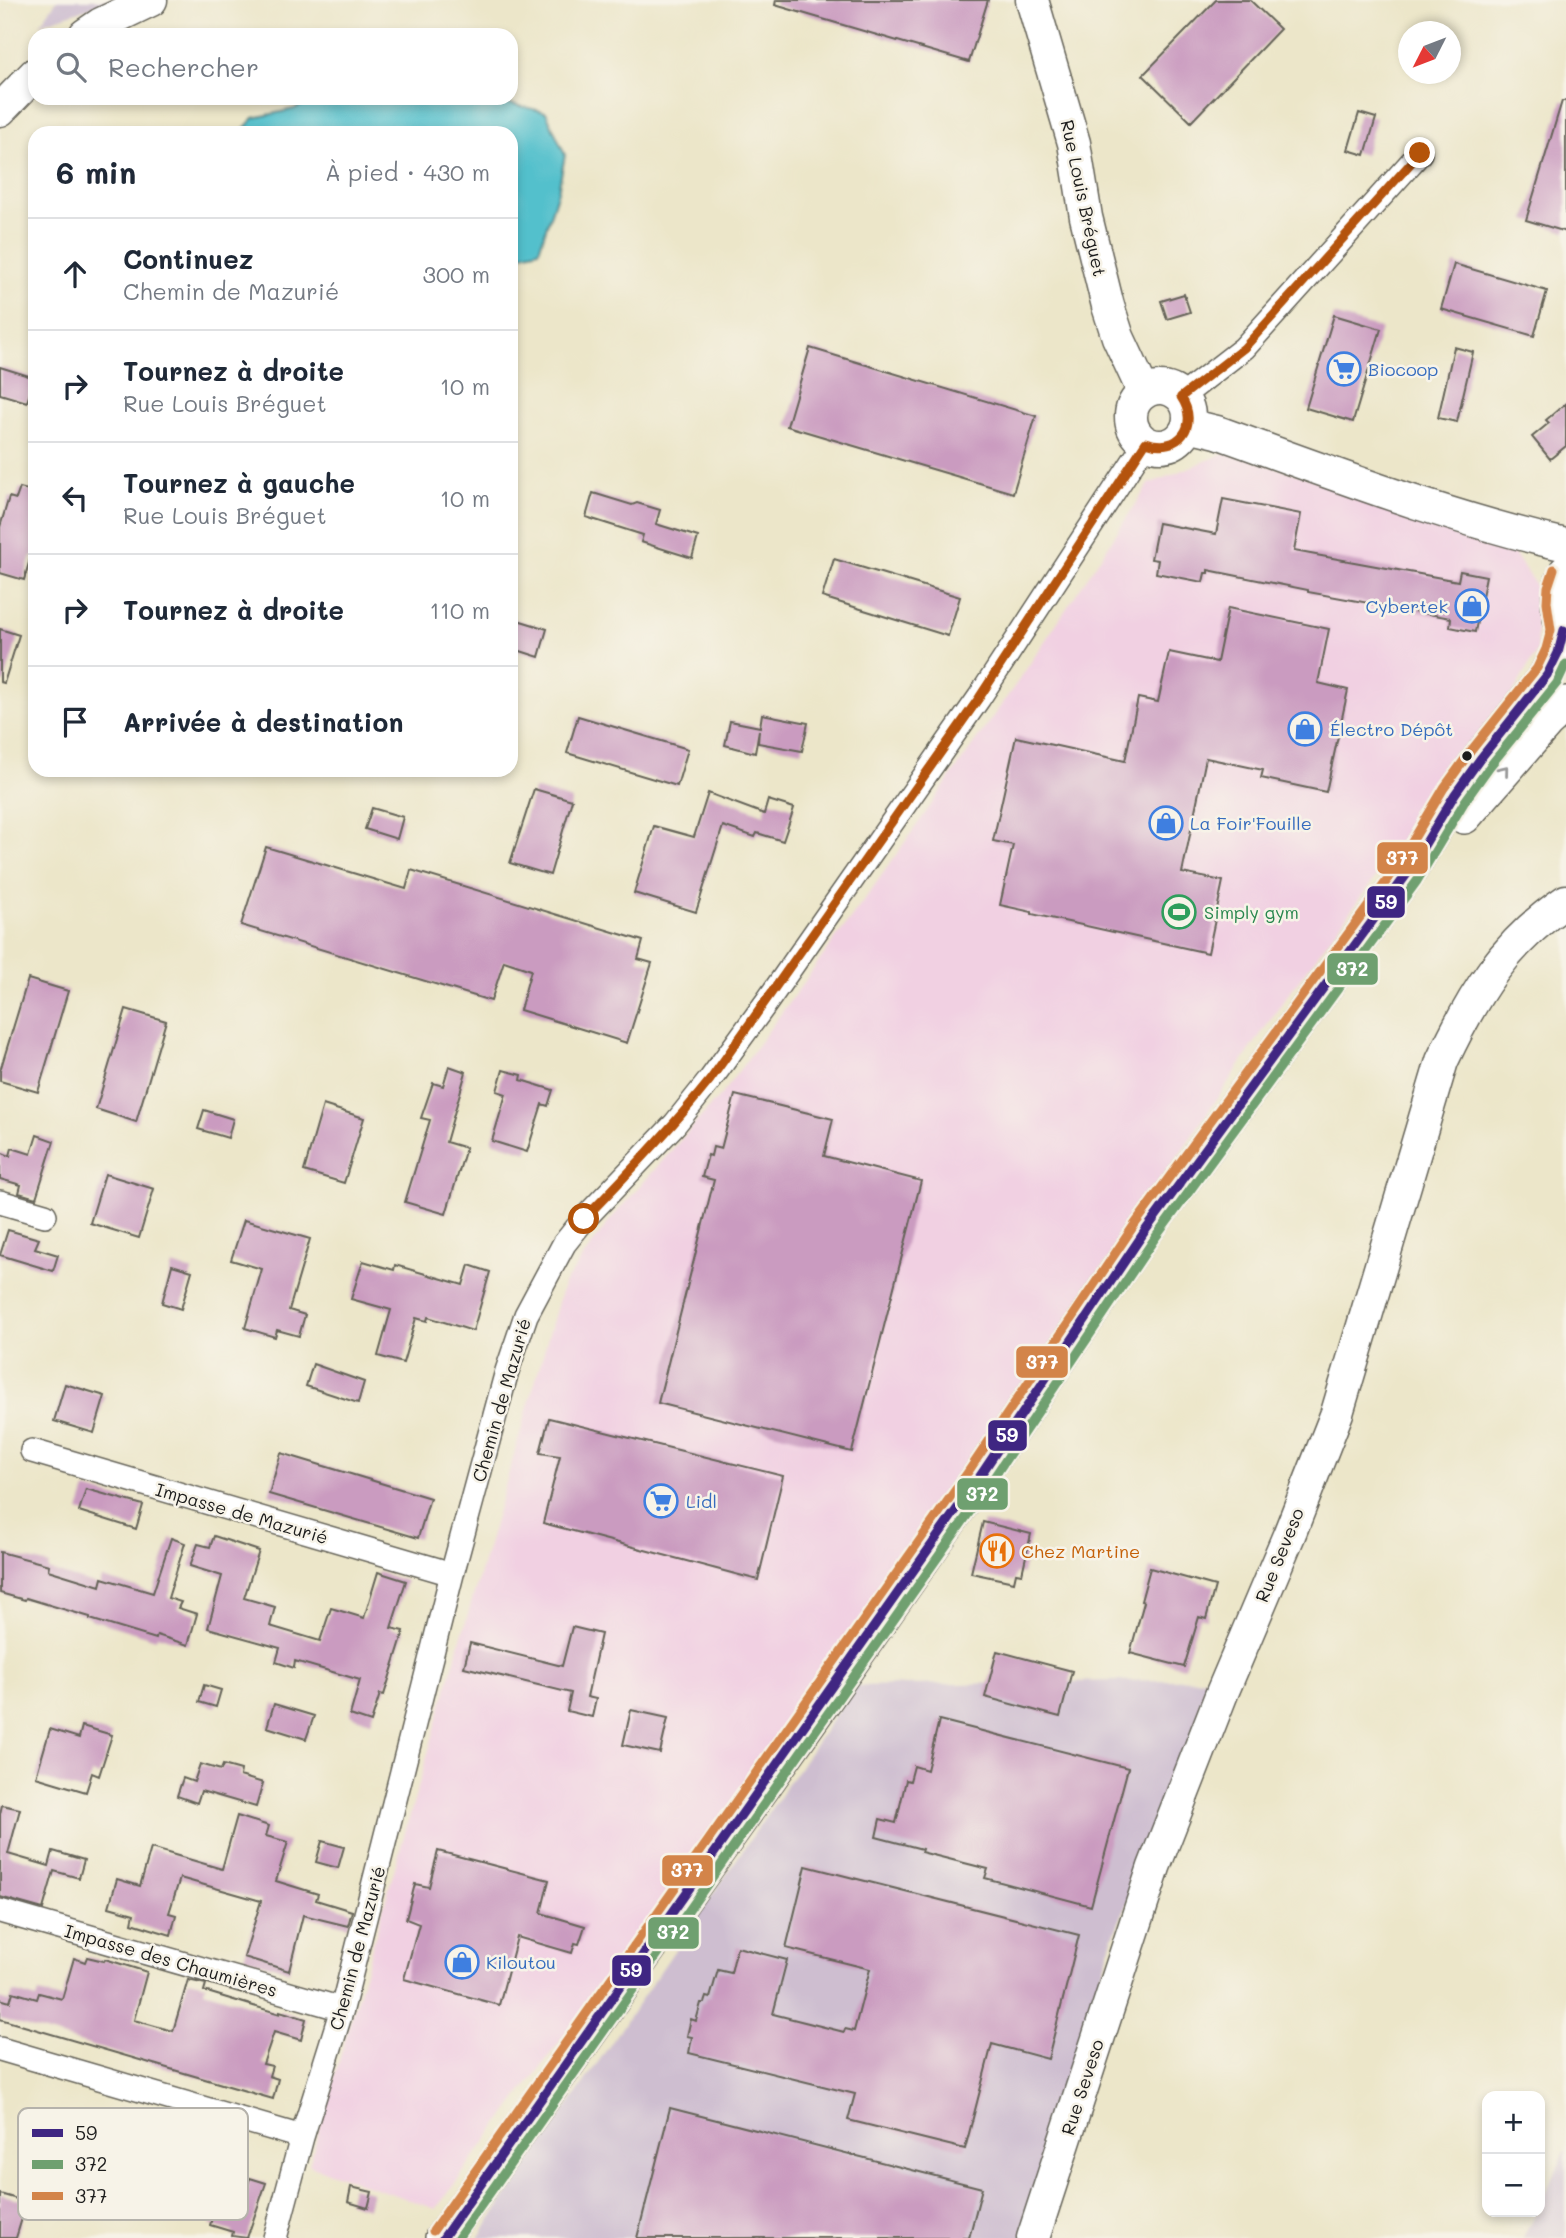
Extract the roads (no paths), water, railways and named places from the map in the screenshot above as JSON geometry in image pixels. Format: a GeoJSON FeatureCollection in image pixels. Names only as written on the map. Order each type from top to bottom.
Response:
{"type":"FeatureCollection","features":[{"type":"Feature","properties":{"kind":"main road"},"geometry":{"type":"LineString","coordinates":[[443,2238],[978,1479],[1145,1231],[1407,874],[1455,794],[1547,675],[1565,632],[1560,617],[1563,581]]}},
{"type":"Feature","properties":{"kind":"main road"},"geometry":{"type":"LineString","coordinates":[[1407,874],[1476,804],[1513,759],[1566,704]]}},
{"type":"Feature","properties":{"kind":"street"},"geometry":{"type":"LineString","coordinates":[[95,28],[151,0]]}},
{"type":"Feature","properties":{"kind":"street","name":"Rue Louis Bréguet"},"geometry":{"type":"LineString","coordinates":[[1032,0],[1072,134],[1086,217],[1108,306],[1118,337],[1144,393]]}},
{"type":"Feature","properties":{"kind":"street"},"geometry":{"type":"LineString","coordinates":[[0,110],[28,81]]}},
{"type":"Feature","properties":{"kind":"street"},"geometry":{"type":"LineString","coordinates":[[1420,153],[1185,411],[1179,439],[1172,444],[1154,445],[1146,442],[1133,428],[1132,408],[1137,399],[1153,389],[1164,388],[1173,391],[1185,411],[1217,432],[1426,505],[1521,535],[1566,545]]}},
{"type":"Feature","properties":{"kind":"street","name":"Chemin de Mazurié"},"geometry":{"type":"LineString","coordinates":[[275,2238],[302,2137],[342,2009],[452,1574],[526,1315],[564,1244],[584,1219],[675,1124],[710,1080],[979,698],[1146,442]]}},
{"type":"Feature","properties":{"kind":"street"},"geometry":{"type":"LineString","coordinates":[[1521,535],[1550,572],[1563,581]]}},
{"type":"Feature","properties":{"kind":"street","name":"Rue Seveso"},"geometry":{"type":"LineString","coordinates":[[1033,2238],[1154,1867],[1337,1413],[1442,1061],[1469,1008],[1494,968],[1520,939],[1566,901]]}},
{"type":"Feature","properties":{"kind":"street"},"geometry":{"type":"LineString","coordinates":[[0,1202],[45,1215]]}},
{"type":"Feature","properties":{"kind":"street","name":"Impasse de Mazurié"},"geometry":{"type":"LineString","coordinates":[[32,1451],[452,1574]]}},
{"type":"Feature","properties":{"kind":"street","name":"Impasse des Chaumières"},"geometry":{"type":"LineString","coordinates":[[0,1911],[342,2009]]}},
{"type":"Feature","properties":{"kind":"street"},"geometry":{"type":"LineString","coordinates":[[0,2049],[202,2108]]}},
{"type":"Feature","properties":{"kind":"street"},"geometry":{"type":"LineString","coordinates":[[248,2121],[302,2137]]}},
{"type":"Feature","properties":{"kind":"water"},"geometry":{"type":"Polygon","coordinates":[[[302,105],[516,105],[546,112],[565,155],[558,191],[539,250],[518,255],[518,126],[247,126],[254,118],[302,105]]]}},
{"type":"Feature","properties":{"kind":"place","name":"Biocoop"},"geometry":{"type":"Point","coordinates":[1344,369]}},
{"type":"Feature","properties":{"kind":"place","name":"Cybertek"},"geometry":{"type":"Point","coordinates":[1472,606]}},
{"type":"Feature","properties":{"kind":"place","name":"Électro Dépôt"},"geometry":{"type":"Point","coordinates":[1305,729]}},
{"type":"Feature","properties":{"kind":"place","name":"La Foir'Fouille"},"geometry":{"type":"Point","coordinates":[1166,823]}},
{"type":"Feature","properties":{"kind":"place","name":"Simply gym"},"geometry":{"type":"Point","coordinates":[1179,912]}},
{"type":"Feature","properties":{"kind":"place","name":"Lidl"},"geometry":{"type":"Point","coordinates":[661,1501]}},
{"type":"Feature","properties":{"kind":"place","name":"Chez Martine"},"geometry":{"type":"Point","coordinates":[997,1551]}},
{"type":"Feature","properties":{"kind":"place","name":"Kiloutou"},"geometry":{"type":"Point","coordinates":[462,1962]}}]}
